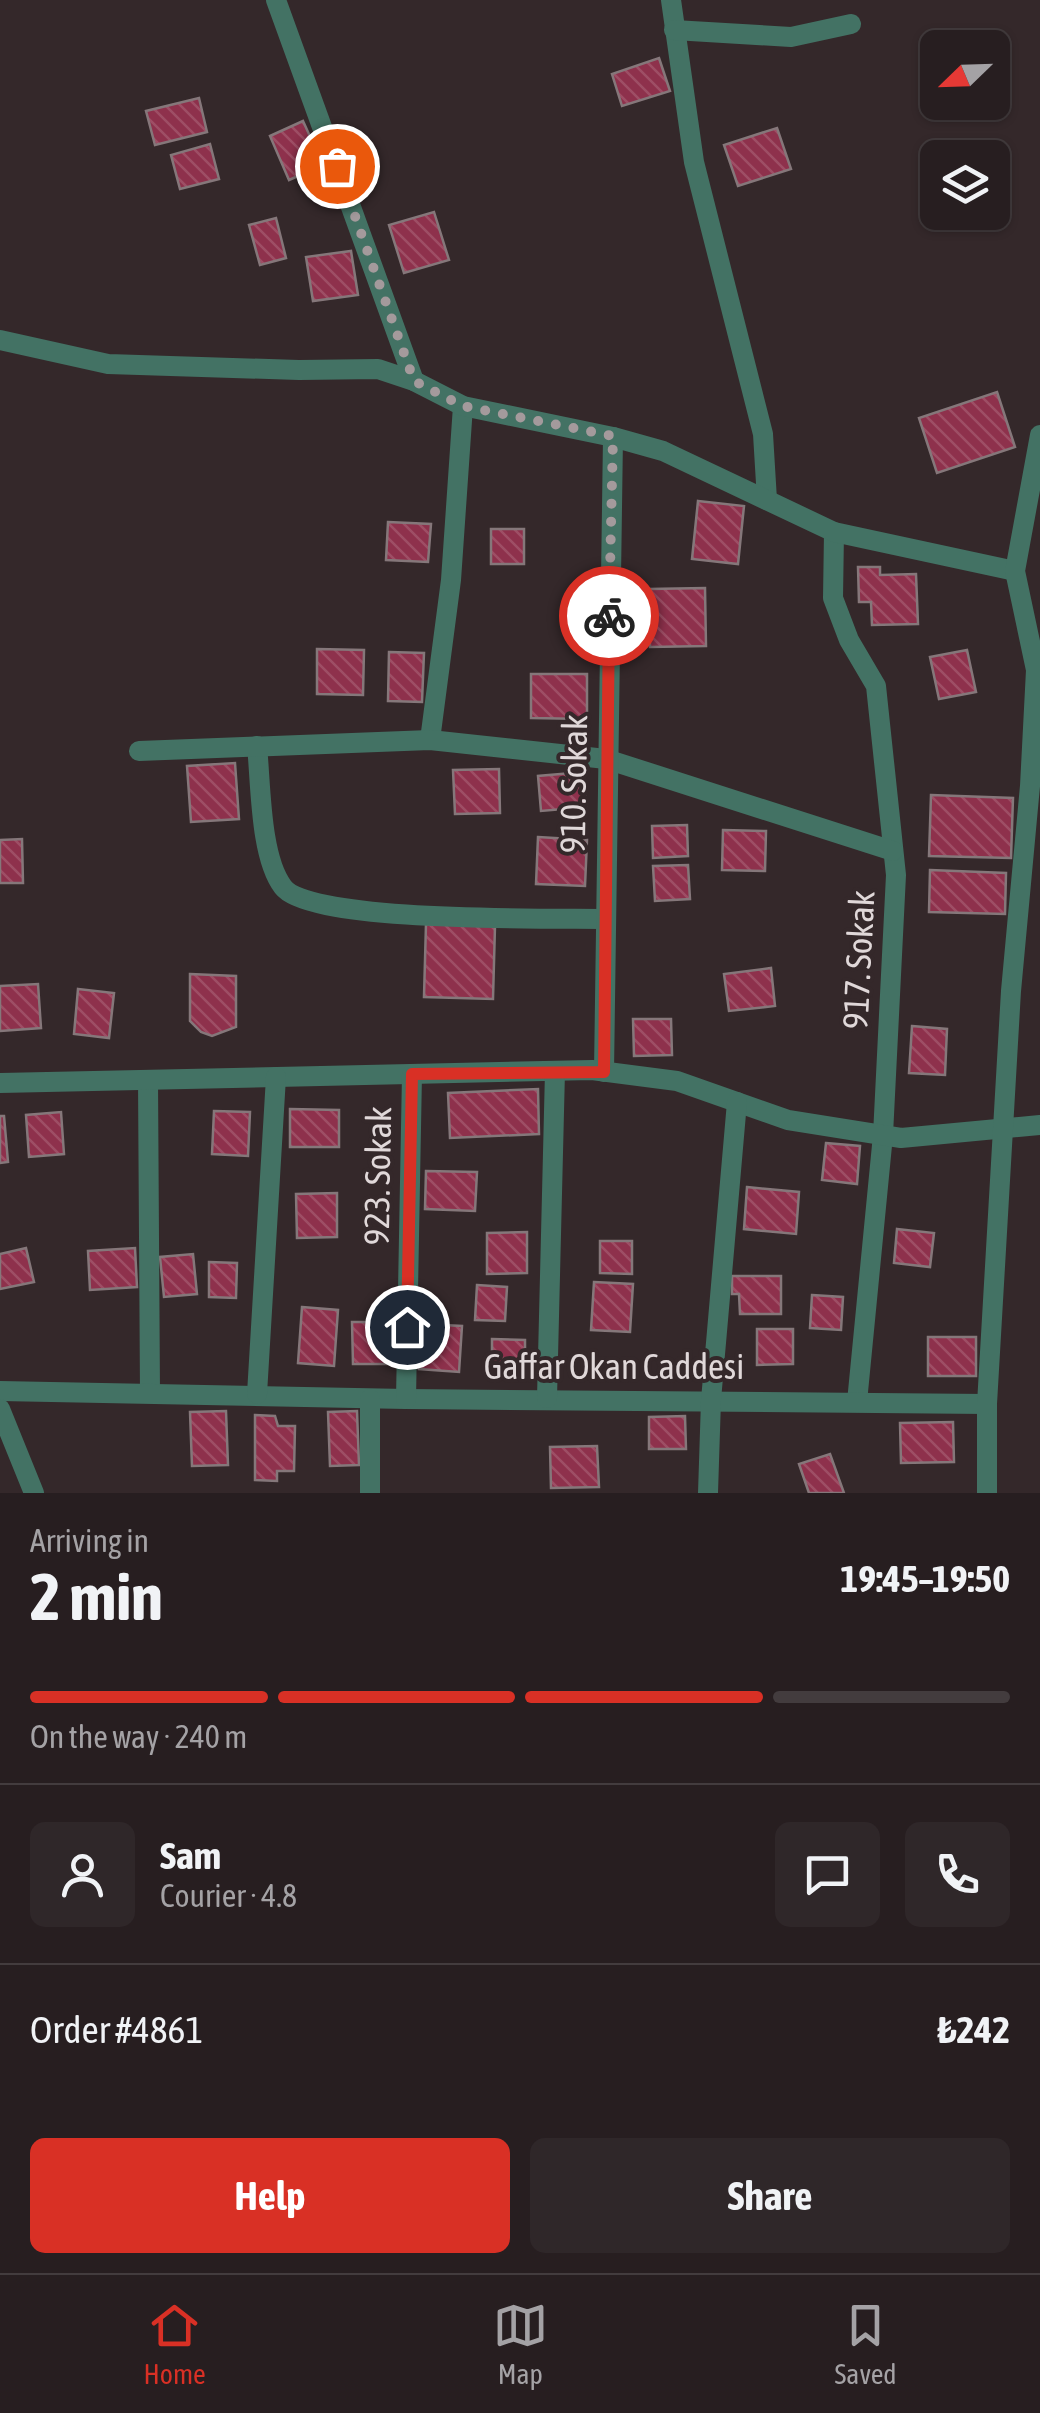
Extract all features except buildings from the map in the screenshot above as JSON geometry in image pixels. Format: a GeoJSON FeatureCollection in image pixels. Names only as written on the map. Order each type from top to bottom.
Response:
{"type":"FeatureCollection","features":[{"type":"Feature","properties":{"kind":"street"},"geometry":{"type":"LineString","coordinates":[[276,0],[414,381]]}},
{"type":"Feature","properties":{"kind":"street"},"geometry":{"type":"LineString","coordinates":[[671,0],[694,162],[763,434],[767,500]]}},
{"type":"Feature","properties":{"kind":"street"},"geometry":{"type":"LineString","coordinates":[[674,30],[791,37],[851,24]]}},
{"type":"Feature","properties":{"kind":"street"},"geometry":{"type":"LineString","coordinates":[[0,340],[108,364],[378,369],[414,381],[463,406],[613,436],[663,451],[834,532],[1015,571]]}},
{"type":"Feature","properties":{"kind":"street"},"geometry":{"type":"LineString","coordinates":[[430,740],[451,580],[463,406]]}},
{"type":"Feature","properties":{"kind":"street"},"geometry":{"type":"LineString","coordinates":[[987,1493],[988,1404],[1011,991],[1035,786],[1036,670],[1015,571],[1040,435]]}},
{"type":"Feature","properties":{"kind":"street","name":"910. Sokak"},"geometry":{"type":"LineString","coordinates":[[604,1072],[613,436]]}},
{"type":"Feature","properties":{"kind":"street","name":"917. Sokak"},"geometry":{"type":"LineString","coordinates":[[834,532],[833,598],[849,640],[876,686],[896,875],[882,1135],[857,1402]]}},
{"type":"Feature","properties":{"kind":"street"},"geometry":{"type":"LineString","coordinates":[[139,751],[430,740],[606,759],[893,851]]}},
{"type":"Feature","properties":{"kind":"street"},"geometry":{"type":"LineString","coordinates":[[256,746],[268,849],[276,877],[287,892],[310,902],[387,914],[606,919]]}},
{"type":"Feature","properties":{"kind":"street"},"geometry":{"type":"LineString","coordinates":[[547,1398],[555,1071]]}},
{"type":"Feature","properties":{"kind":"street"},"geometry":{"type":"LineString","coordinates":[[0,1084],[604,1072],[677,1080],[788,1120],[901,1138],[1040,1124]]}},
{"type":"Feature","properties":{"kind":"street","name":"923. Sokak"},"geometry":{"type":"LineString","coordinates":[[406,1399],[412,1074]]}},
{"type":"Feature","properties":{"kind":"street"},"geometry":{"type":"LineString","coordinates":[[257,1394],[276,1078]]}},
{"type":"Feature","properties":{"kind":"street"},"geometry":{"type":"LineString","coordinates":[[148,1080],[150,1392]]}},
{"type":"Feature","properties":{"kind":"street"},"geometry":{"type":"LineString","coordinates":[[708,1493],[711,1400],[738,1102]]}},
{"type":"Feature","properties":{"kind":"street","name":"Gaffar Okan Caddesi"},"geometry":{"type":"LineString","coordinates":[[0,1390],[406,1399],[988,1404]]}},
{"type":"Feature","properties":{"kind":"street"},"geometry":{"type":"LineString","coordinates":[[370,1398],[370,1493]]}},
{"type":"Feature","properties":{"kind":"street"},"geometry":{"type":"LineString","coordinates":[[0,1409],[34,1493]]}},
{"type":"Feature","properties":{"kind":"way so far"},"geometry":{"type":"LineString","coordinates":[[337,166],[414,381],[463,406],[613,436],[609,616]]}},
{"type":"Feature","properties":{"kind":"route"},"geometry":{"type":"LineString","coordinates":[[407,1327],[412,1074],[604,1072],[609,616]]}}]}
